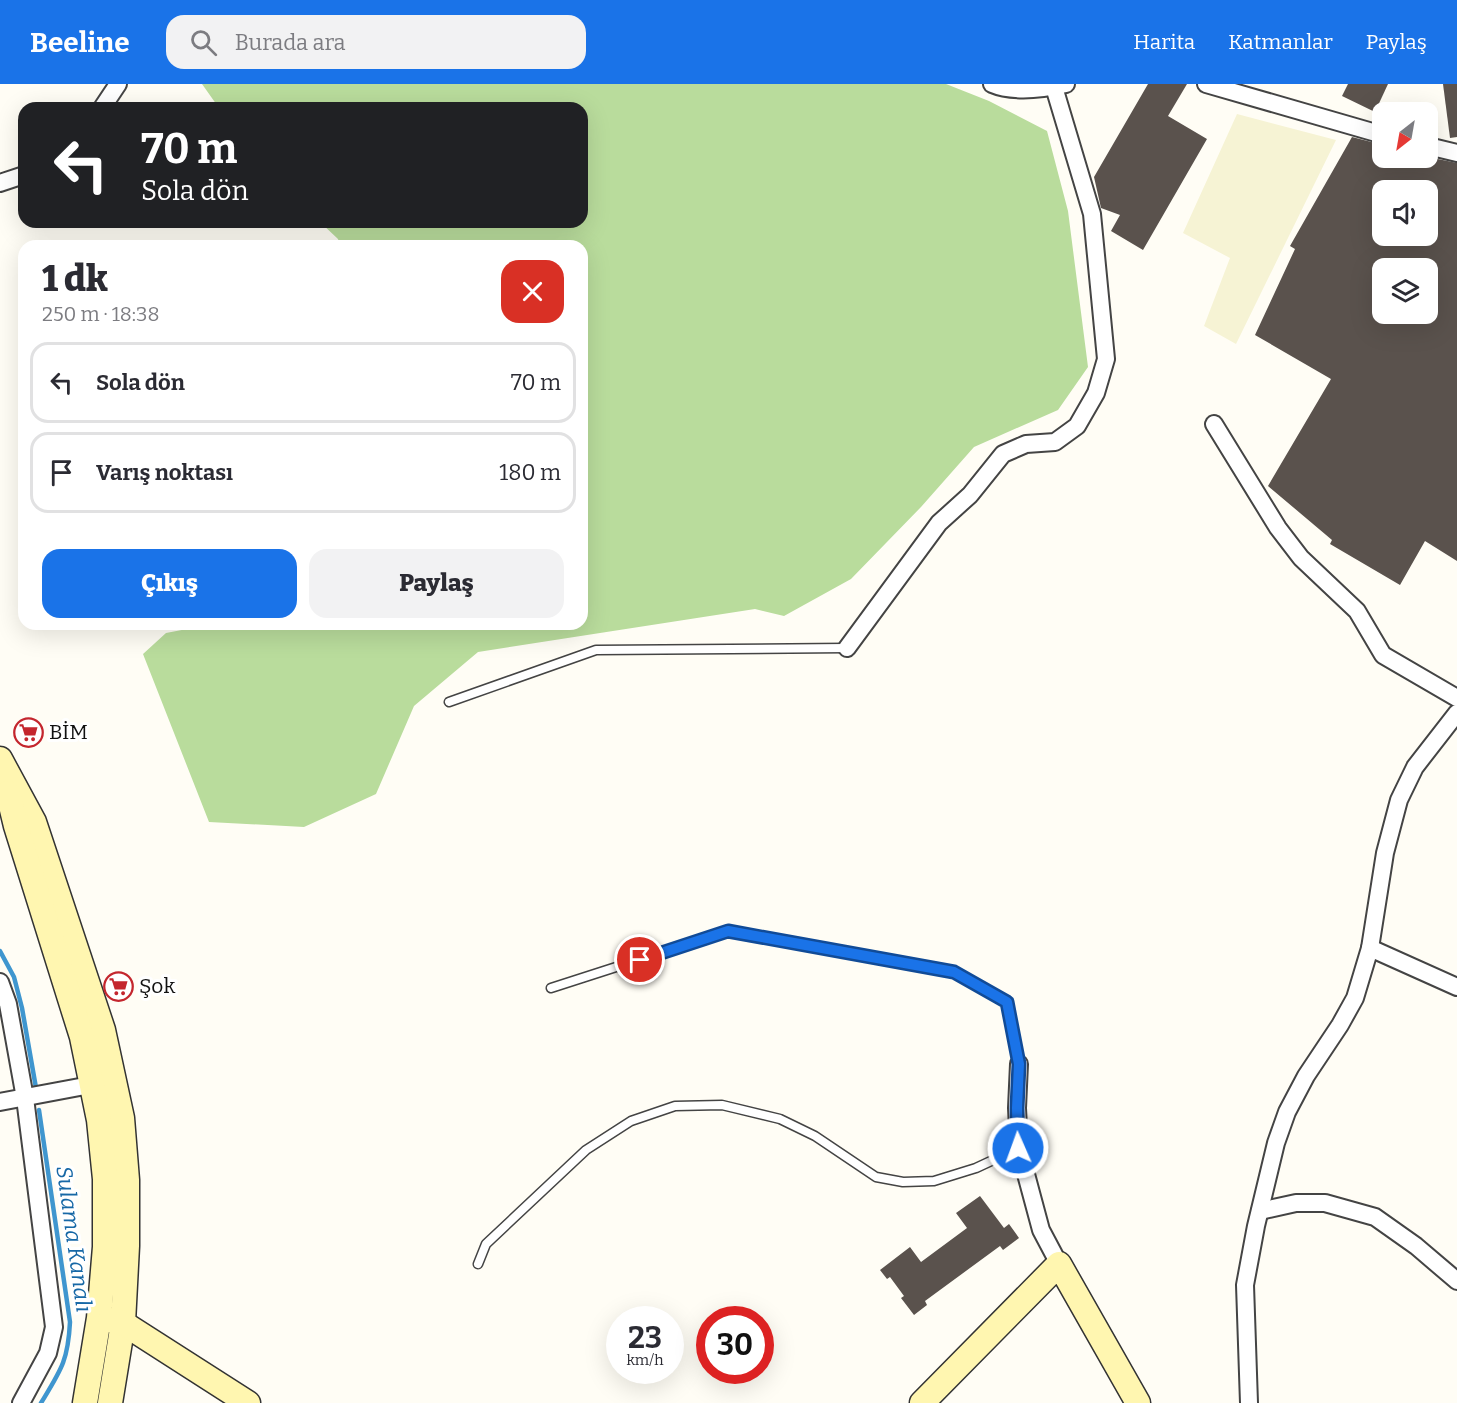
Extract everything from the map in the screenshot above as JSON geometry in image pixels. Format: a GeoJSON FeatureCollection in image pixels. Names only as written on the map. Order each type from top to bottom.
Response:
{"type":"FeatureCollection","features":[{"type":"Feature","properties":{"kind":"main road"},"geometry":{"type":"LineString","coordinates":[[0,760],[34,822],[103,1030],[103,1083],[99,1120],[105,1179],[105,1247],[99,1318],[85,1403]]}},
{"type":"Feature","properties":{"kind":"main road"},"geometry":{"type":"LineString","coordinates":[[103,1083],[122,1118],[127,1180],[127,1246],[123,1323],[110,1403]]}},
{"type":"Feature","properties":{"kind":"main road"},"geometry":{"type":"LineString","coordinates":[[922,1403],[1059,1264],[1138,1403]]}},
{"type":"Feature","properties":{"kind":"main road"},"geometry":{"type":"LineString","coordinates":[[99,1318],[123,1323],[248,1403]]}},
{"type":"Feature","properties":{"kind":"street"},"geometry":{"type":"LineString","coordinates":[[106,102],[118,84]]}},
{"type":"Feature","properties":{"kind":"street"},"geometry":{"type":"LineString","coordinates":[[847,648],[939,523],[970,495],[1003,454],[1026,444],[1055,442],[1077,426],[1096,393],[1106,359],[1092,214],[1060,85],[1004,89],[992,84]]}},
{"type":"Feature","properties":{"kind":"street"},"geometry":{"type":"LineString","coordinates":[[1206,84],[1372,132]]}},
{"type":"Feature","properties":{"kind":"street"},"geometry":{"type":"LineString","coordinates":[[1438,148],[1457,153]]}},
{"type":"Feature","properties":{"kind":"street"},"geometry":{"type":"LineString","coordinates":[[0,183],[18,177]]}},
{"type":"Feature","properties":{"kind":"street"},"geometry":{"type":"LineString","coordinates":[[1214,424],[1278,528],[1301,558],[1357,611],[1383,655],[1457,698]]}},
{"type":"Feature","properties":{"kind":"street"},"geometry":{"type":"LineString","coordinates":[[1249,1403],[1245,1285],[1276,1143],[1287,1112],[1306,1076],[1355,998],[1370,948],[1385,853],[1399,800],[1415,767],[1457,713]]}},
{"type":"Feature","properties":{"kind":"street"},"geometry":{"type":"LineString","coordinates":[[1370,948],[1457,987]]}},
{"type":"Feature","properties":{"kind":"street"},"geometry":{"type":"LineString","coordinates":[[0,982],[8,1004],[25,1098],[54,1327],[48,1353],[21,1403]]}},
{"type":"Feature","properties":{"kind":"street"},"geometry":{"type":"LineString","coordinates":[[1019,1064],[1018,1148],[1041,1230],[1059,1264]]}},
{"type":"Feature","properties":{"kind":"street"},"geometry":{"type":"LineString","coordinates":[[0,1102],[103,1083]]}},
{"type":"Feature","properties":{"kind":"street"},"geometry":{"type":"LineString","coordinates":[[1260,1211],[1296,1203],[1325,1203],[1375,1216],[1416,1246],[1457,1281]]}},
{"type":"Feature","properties":{"kind":"lane"},"geometry":{"type":"LineString","coordinates":[[449,702],[596,650],[847,648]]}},
{"type":"Feature","properties":{"kind":"lane"},"geometry":{"type":"LineString","coordinates":[[551,988],[728,931],[954,972],[1007,1002],[1019,1064]]}},
{"type":"Feature","properties":{"kind":"lane"},"geometry":{"type":"LineString","coordinates":[[478,1264],[486,1244],[586,1150],[631,1121],[675,1106],[722,1105],[780,1119],[815,1136],[876,1177],[903,1182],[934,1181],[966,1172],[1018,1148]]}},
{"type":"Feature","properties":{"kind":"shaded area"},"geometry":{"type":"Polygon","coordinates":[[[1237,114],[1336,140],[1236,344],[1204,326],[1230,258],[1183,233],[1237,114]]]}},
{"type":"Feature","properties":{"kind":"green space"},"geometry":{"type":"Polygon","coordinates":[[[202,84],[946,84],[989,101],[1047,131],[1068,211],[1088,367],[1058,410],[974,447],[921,507],[851,579],[784,616],[755,609],[478,652],[414,706],[376,794],[304,827],[209,822],[143,654],[166,633],[182,630],[588,630],[588,240],[338,240],[326,228],[588,228],[588,102],[215,102],[202,84]]]}},
{"type":"Feature","properties":{"kind":"building"},"geometry":{"type":"Polygon","coordinates":[[[1148,84],[1187,84],[1168,116],[1207,139],[1143,250],[1111,231],[1120,215],[1101,208],[1094,177],[1148,84]]]}},
{"type":"Feature","properties":{"kind":"building"},"geometry":{"type":"Polygon","coordinates":[[[1348,84],[1388,84],[1380,102],[1372,102],[1372,111],[1342,96],[1348,84]]]}},
{"type":"Feature","properties":{"kind":"building"},"geometry":{"type":"Polygon","coordinates":[[[1443,84],[1457,84],[1457,137],[1450,138],[1443,84]]]}},
{"type":"Feature","properties":{"kind":"building"},"geometry":{"type":"Polygon","coordinates":[[[1352,137],[1372,142],[1372,168],[1438,168],[1438,159],[1457,163],[1457,561],[1425,541],[1400,585],[1330,544],[1332,540],[1268,486],[1331,379],[1255,335],[1295,249],[1290,246],[1352,137]]]}},
{"type":"Feature","properties":{"kind":"building"},"geometry":{"type":"Polygon","coordinates":[[[980,1196],[1004,1228],[1009,1224],[1019,1238],[1003,1250],[1000,1246],[925,1301],[927,1305],[914,1315],[901,1298],[904,1296],[890,1277],[887,1279],[880,1270],[910,1247],[921,1262],[967,1228],[956,1213],[980,1196]]]}},
{"type":"Feature","properties":{"kind":"waterway","name":"Sulama Kanalı"},"geometry":{"type":"LineString","coordinates":[[0,951],[14,977],[22,1008],[36,1088]]}},
{"type":"Feature","properties":{"kind":"waterway","name":"Sulama Kanalı"},"geometry":{"type":"LineString","coordinates":[[39,1110],[70,1322],[62,1365],[41,1403]]}},
{"type":"Feature","properties":{"kind":"place","name":"BİM"},"geometry":{"type":"Point","coordinates":[28,732]}},
{"type":"Feature","properties":{"kind":"place","name":"Şok"},"geometry":{"type":"Point","coordinates":[118,986]}},
{"type":"Feature","properties":{"kind":"route"},"geometry":{"type":"LineString","coordinates":[[640,960],[728,931],[954,972],[1007,1002],[1019,1064],[1018,1148]]}}]}
